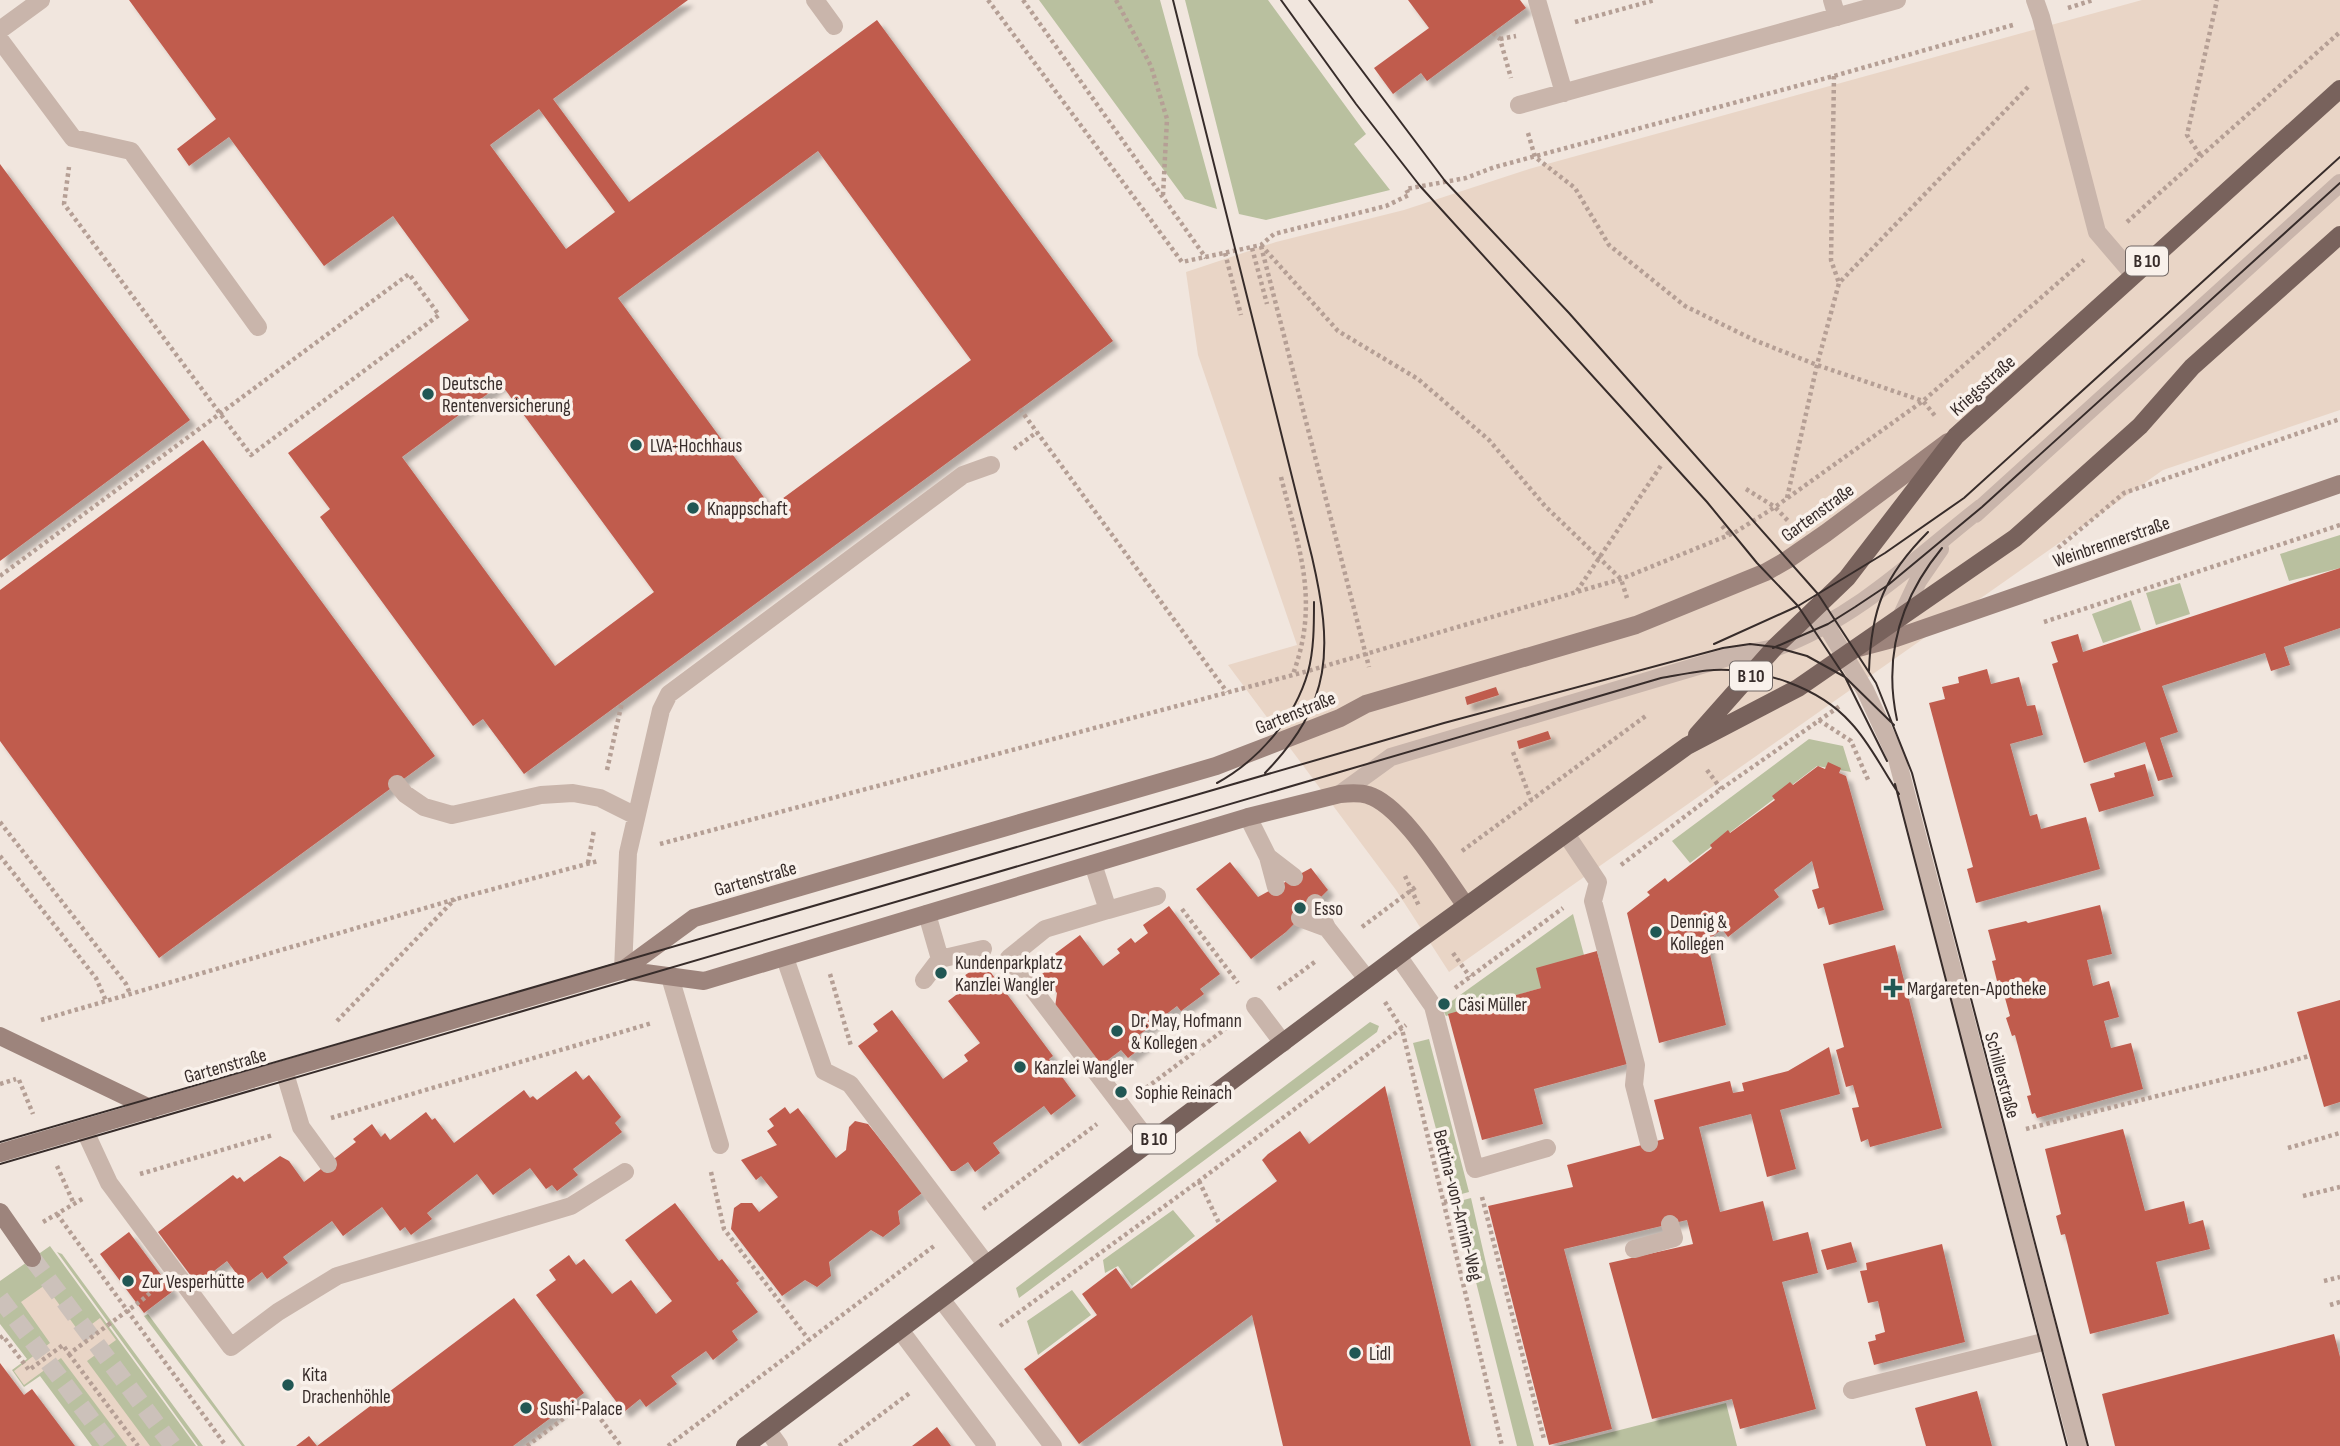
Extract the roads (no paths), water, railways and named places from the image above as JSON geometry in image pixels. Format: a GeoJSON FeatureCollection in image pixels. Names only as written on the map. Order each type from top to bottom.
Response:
{"type":"FeatureCollection","features":[{"type":"Feature","properties":{"kind":"main road","name":"Kriegsstraße"},"geometry":{"type":"LineString","coordinates":[[1687,746],[1775,648],[1824,602],[1866,555],[1956,436],[2340,89]]}},
{"type":"Feature","properties":{"kind":"main road","name":"B 10"},"geometry":{"type":"LineString","coordinates":[[745,1446],[1435,928],[1687,746],[1798,688],[2015,538],[2140,426],[2192,367],[2340,235]]}},
{"type":"Feature","properties":{"kind":"street"},"geometry":{"type":"LineString","coordinates":[[0,30],[41,0]]}},
{"type":"Feature","properties":{"kind":"street"},"geometry":{"type":"LineString","coordinates":[[815,0],[834,26]]}},
{"type":"Feature","properties":{"kind":"street"},"geometry":{"type":"LineString","coordinates":[[1537,0],[1564,93]]}},
{"type":"Feature","properties":{"kind":"street"},"geometry":{"type":"LineString","coordinates":[[1519,105],[1834,9],[1897,0]]}},
{"type":"Feature","properties":{"kind":"street"},"geometry":{"type":"LineString","coordinates":[[2038,8],[2097,232],[2133,274]]}},
{"type":"Feature","properties":{"kind":"street"},"geometry":{"type":"LineString","coordinates":[[0,40],[72,138],[131,151],[258,327]]}},
{"type":"Feature","properties":{"kind":"street"},"geometry":{"type":"LineString","coordinates":[[1900,619],[1927,567],[1961,527],[2340,183]]}},
{"type":"Feature","properties":{"kind":"street","name":"Gartenstraße"},"geometry":{"type":"LineString","coordinates":[[0,1153],[624,970],[694,918],[1216,766],[1340,718],[1366,704],[1636,625],[1724,590],[1787,560],[1956,436]]}},
{"type":"Feature","properties":{"kind":"street"},"geometry":{"type":"LineString","coordinates":[[624,970],[628,853],[661,710],[669,694],[963,475],[991,466]]}},
{"type":"Feature","properties":{"kind":"street","name":"Weinbrennerstraße"},"geometry":{"type":"LineString","coordinates":[[1850,652],[2340,484]]}},
{"type":"Feature","properties":{"kind":"street"},"geometry":{"type":"LineString","coordinates":[[1340,794],[1391,757],[1735,655],[1775,648],[1828,624],[1888,585],[1982,507]]}},
{"type":"Feature","properties":{"kind":"street","name":"Schillerstraße"},"geometry":{"type":"LineString","coordinates":[[1816,608],[1850,652],[1897,759],[2078,1446]]}},
{"type":"Feature","properties":{"kind":"street"},"geometry":{"type":"LineString","coordinates":[[397,784],[424,807],[452,815],[541,795],[573,793],[600,798],[636,816]]}},
{"type":"Feature","properties":{"kind":"street","name":"Gartenstraße"},"geometry":{"type":"LineString","coordinates":[[624,970],[704,981],[1248,817],[1340,794],[1367,795],[1389,806],[1466,906]]}},
{"type":"Feature","properties":{"kind":"street"},"geometry":{"type":"LineString","coordinates":[[1248,817],[1268,857],[1276,887]]}},
{"type":"Feature","properties":{"kind":"street"},"geometry":{"type":"LineString","coordinates":[[1566,834],[1598,882],[1593,901],[1636,1065],[1634,1085],[1649,1143]]}},
{"type":"Feature","properties":{"kind":"street"},"geometry":{"type":"LineString","coordinates":[[1268,857],[1294,877]]}},
{"type":"Feature","properties":{"kind":"street"},"geometry":{"type":"LineString","coordinates":[[1094,864],[1108,910]]}},
{"type":"Feature","properties":{"kind":"street"},"geometry":{"type":"LineString","coordinates":[[1150,1143],[1009,958],[1045,929],[1157,896]]}},
{"type":"Feature","properties":{"kind":"street"},"geometry":{"type":"LineString","coordinates":[[1315,903],[1327,928],[1369,978]]}},
{"type":"Feature","properties":{"kind":"street"},"geometry":{"type":"LineString","coordinates":[[927,914],[940,959]]}},
{"type":"Feature","properties":{"kind":"street"},"geometry":{"type":"LineString","coordinates":[[1300,918],[1327,928]]}},
{"type":"Feature","properties":{"kind":"street"},"geometry":{"type":"LineString","coordinates":[[925,979],[940,959],[982,949]]}},
{"type":"Feature","properties":{"kind":"street"},"geometry":{"type":"LineString","coordinates":[[1398,956],[1433,1006],[1475,1169],[1547,1148]]}},
{"type":"Feature","properties":{"kind":"street"},"geometry":{"type":"LineString","coordinates":[[785,958],[824,1072],[850,1084],[986,1264]]}},
{"type":"Feature","properties":{"kind":"street"},"geometry":{"type":"LineString","coordinates":[[670,977],[720,1145]]}},
{"type":"Feature","properties":{"kind":"street"},"geometry":{"type":"LineString","coordinates":[[1255,1006],[1283,1043]]}},
{"type":"Feature","properties":{"kind":"street"},"geometry":{"type":"LineString","coordinates":[[0,1036],[152,1109]]}},
{"type":"Feature","properties":{"kind":"street"},"geometry":{"type":"LineString","coordinates":[[284,1070],[301,1127],[328,1164]]}},
{"type":"Feature","properties":{"kind":"street"},"geometry":{"type":"LineString","coordinates":[[84,1129],[109,1183],[231,1347],[278,1312],[337,1276],[571,1206],[625,1172]]}},
{"type":"Feature","properties":{"kind":"street"},"geometry":{"type":"LineString","coordinates":[[0,1212],[32,1258]]}},
{"type":"Feature","properties":{"kind":"street"},"geometry":{"type":"LineString","coordinates":[[1634,1249],[1674,1238],[1670,1224]]}},
{"type":"Feature","properties":{"kind":"street"},"geometry":{"type":"LineString","coordinates":[[941,1299],[1053,1446]]}},
{"type":"Feature","properties":{"kind":"street"},"geometry":{"type":"LineString","coordinates":[[900,1330],[987,1446]]}},
{"type":"Feature","properties":{"kind":"street"},"geometry":{"type":"LineString","coordinates":[[1852,1390],[2050,1340]]}},
{"type":"Feature","properties":{"kind":"street"},"geometry":{"type":"LineString","coordinates":[[767,1429],[779,1446]]}},
{"type":"Feature","properties":{"kind":"tunnel"},"geometry":{"type":"LineString","coordinates":[[32,1258],[173,1446]]}},
{"type":"Feature","properties":{"kind":"tunnel"},"geometry":{"type":"LineString","coordinates":[[0,1298],[111,1446]]}},
{"type":"Feature","properties":{"kind":"tram line"},"geometry":{"type":"LineString","coordinates":[[1173,0],[1312,557],[1323,619],[1322,673],[1315,698],[1304,723],[1265,773]]}},
{"type":"Feature","properties":{"kind":"tram line"},"geometry":{"type":"LineString","coordinates":[[1281,0],[1356,104],[1420,186],[1798,606],[1845,677],[1887,761]]}},
{"type":"Feature","properties":{"kind":"tram line"},"geometry":{"type":"LineString","coordinates":[[1309,0],[1445,181],[1569,313],[1818,594],[1876,683],[1912,773],[2088,1446]]}},
{"type":"Feature","properties":{"kind":"tram line"},"geometry":{"type":"LineString","coordinates":[[1714,644],[1798,606],[1885,553],[1964,498],[2340,157]]}},
{"type":"Feature","properties":{"kind":"tram line"},"geometry":{"type":"LineString","coordinates":[[1773,648],[1828,624],[1888,585],[1982,507],[2340,183]]}},
{"type":"Feature","properties":{"kind":"tram line"},"geometry":{"type":"LineString","coordinates":[[1869,671],[1873,629],[1883,595],[1900,564],[1928,532]]}},
{"type":"Feature","properties":{"kind":"tram line"},"geometry":{"type":"LineString","coordinates":[[1897,720],[1892,673],[1898,629],[1915,587],[1942,548]]}},
{"type":"Feature","properties":{"kind":"tram line"},"geometry":{"type":"LineString","coordinates":[[1217,783],[1261,750],[1294,706],[1310,664],[1314,602]]}},
{"type":"Feature","properties":{"kind":"tram line"},"geometry":{"type":"LineString","coordinates":[[0,1142],[1444,723],[1723,648],[1750,644],[1775,647],[1807,656],[1845,677],[1894,725]]}},
{"type":"Feature","properties":{"kind":"tram line"},"geometry":{"type":"LineString","coordinates":[[0,1164],[1661,678],[1732,670],[1770,676],[1806,690],[1823,699],[1851,723],[1899,794]]}},
{"type":"Feature","properties":{"kind":"tram line"},"geometry":{"type":"LineString","coordinates":[[1895,784],[2067,1446]]}},
{"type":"Feature","properties":{"kind":"place","name":"Deutsche Rentenversicherung"},"geometry":{"type":"Point","coordinates":[428,394]}},
{"type":"Feature","properties":{"kind":"place","name":"LVA-Hochhaus"},"geometry":{"type":"Point","coordinates":[636,445]}},
{"type":"Feature","properties":{"kind":"place","name":"Knappschaft"},"geometry":{"type":"Point","coordinates":[693,508]}},
{"type":"Feature","properties":{"kind":"place","name":"Esso"},"geometry":{"type":"Point","coordinates":[1300,908]}},
{"type":"Feature","properties":{"kind":"place","name":"Dennig & Kollegen"},"geometry":{"type":"Point","coordinates":[1656,932]}},
{"type":"Feature","properties":{"kind":"place","name":"Kundenparkplatz Kanzlei Wangler"},"geometry":{"type":"Point","coordinates":[941,973]}},
{"type":"Feature","properties":{"kind":"place","name":"Margareten-Apotheke"},"geometry":{"type":"Point","coordinates":[1893,988]}},
{"type":"Feature","properties":{"kind":"place","name":"Cäsi Müller"},"geometry":{"type":"Point","coordinates":[1444,1004]}},
{"type":"Feature","properties":{"kind":"place","name":"Dr. May, Hofmann & Kollegen"},"geometry":{"type":"Point","coordinates":[1117,1031]}},
{"type":"Feature","properties":{"kind":"place","name":"Kanzlei Wangler"},"geometry":{"type":"Point","coordinates":[1020,1067]}},
{"type":"Feature","properties":{"kind":"place","name":"Sophie Reinach"},"geometry":{"type":"Point","coordinates":[1121,1092]}},
{"type":"Feature","properties":{"kind":"place","name":"Zur Vesperhütte"},"geometry":{"type":"Point","coordinates":[128,1281]}},
{"type":"Feature","properties":{"kind":"place","name":"Lidl"},"geometry":{"type":"Point","coordinates":[1355,1353]}},
{"type":"Feature","properties":{"kind":"place","name":"Kita Drachenhöhle"},"geometry":{"type":"Point","coordinates":[288,1385]}},
{"type":"Feature","properties":{"kind":"place","name":"Sushi-Palace"},"geometry":{"type":"Point","coordinates":[526,1408]}}]}
